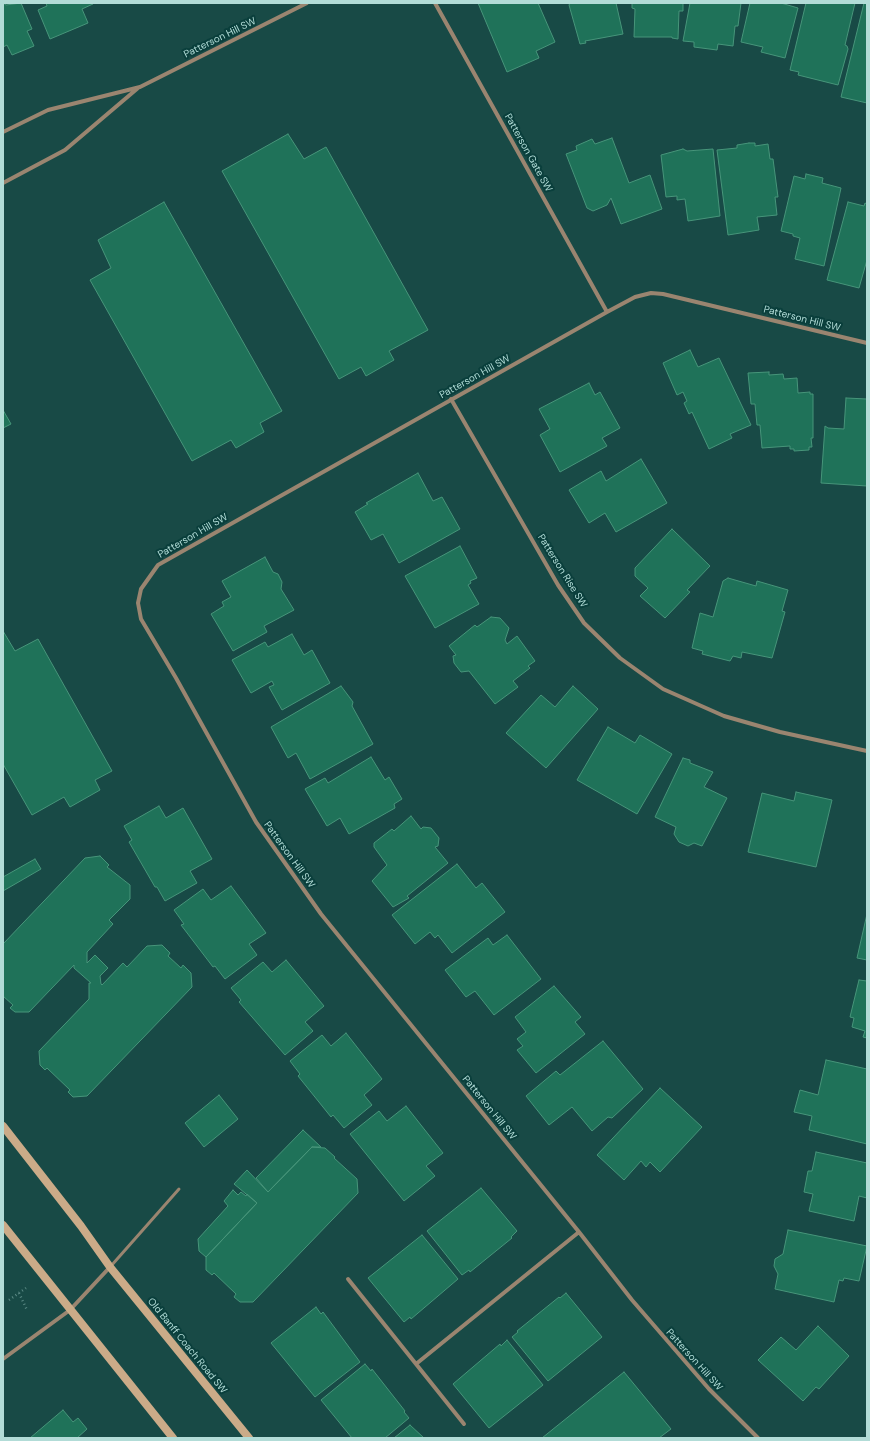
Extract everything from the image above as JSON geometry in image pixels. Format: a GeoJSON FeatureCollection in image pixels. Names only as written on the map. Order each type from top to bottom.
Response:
{"type":"FeatureCollection","features":[{"type":"Feature","properties":{"kind":"main road","name":"Old Banff Coach Road SW"},"geometry":{"type":"LineString","coordinates":[[3,1126],[81,1226],[110,1268],[249,1438]]}},
{"type":"Feature","properties":{"kind":"main road"},"geometry":{"type":"LineString","coordinates":[[3,1225],[173,1438]]}},
{"type":"Feature","properties":{"kind":"street","name":"Patterson Hill SW"},"geometry":{"type":"LineString","coordinates":[[3,132],[48,110],[140,86],[306,3]]}},
{"type":"Feature","properties":{"kind":"street","name":"Patterson Gate SW"},"geometry":{"type":"LineString","coordinates":[[435,3],[607,312]]}},
{"type":"Feature","properties":{"kind":"street","name":"Patterson Hill SW"},"geometry":{"type":"LineString","coordinates":[[3,183],[65,150],[140,86]]}},
{"type":"Feature","properties":{"kind":"street","name":"Patterson Hill SW"},"geometry":{"type":"LineString","coordinates":[[758,1438],[709,1390],[669,1345],[321,914],[256,822],[176,678],[141,619],[138,603],[141,588],[158,565],[451,399],[635,297],[651,293],[663,294],[867,343]]}},
{"type":"Feature","properties":{"kind":"street","name":"Patterson Rise SW"},"geometry":{"type":"LineString","coordinates":[[451,399],[558,585],[584,623],[620,658],[663,689],[724,716],[780,732],[867,751]]}},
{"type":"Feature","properties":{"kind":"street"},"geometry":{"type":"LineString","coordinates":[[416,1364],[579,1232]]}},
{"type":"Feature","properties":{"kind":"street"},"geometry":{"type":"LineString","coordinates":[[3,1359],[70,1310],[110,1268]]}},
{"type":"Feature","properties":{"kind":"street"},"geometry":{"type":"LineString","coordinates":[[348,1279],[464,1424]]}},
{"type":"Feature","properties":{"kind":"lane"},"geometry":{"type":"LineString","coordinates":[[110,1268],[179,1189]]}},
{"type":"Feature","properties":{"kind":"path"},"geometry":{"type":"LineString","coordinates":[[9,1300],[26,1288]]}},
{"type":"Feature","properties":{"kind":"path"},"geometry":{"type":"LineString","coordinates":[[19,1293],[27,1310]]}},
{"type":"Feature","properties":{"kind":"building"},"geometry":{"type":"Polygon","coordinates":[[[3,3],[6,5],[21,3],[32,29],[27,31],[34,46],[12,55],[7,45],[3,47],[3,3]]]}},
{"type":"Feature","properties":{"kind":"building"},"geometry":{"type":"Polygon","coordinates":[[[46,3],[93,4],[82,9],[88,23],[50,39],[38,10],[47,6],[46,3]]]}},
{"type":"Feature","properties":{"kind":"building"},"geometry":{"type":"Polygon","coordinates":[[[478,3],[538,3],[555,42],[536,51],[539,58],[507,72],[478,3]]]}},
{"type":"Feature","properties":{"kind":"building"},"geometry":{"type":"Polygon","coordinates":[[[570,3],[616,3],[623,34],[585,41],[586,43],[580,44],[569,5],[570,3]]]}},
{"type":"Feature","properties":{"kind":"building"},"geometry":{"type":"Polygon","coordinates":[[[632,3],[683,3],[683,11],[679,11],[678,39],[672,37],[634,37],[635,9],[632,8],[632,3]]]}},
{"type":"Feature","properties":{"kind":"building"},"geometry":{"type":"Polygon","coordinates":[[[690,3],[741,3],[738,26],[735,26],[733,46],[718,44],[717,50],[694,47],[694,42],[683,41],[690,3]]]}},
{"type":"Feature","properties":{"kind":"building"},"geometry":{"type":"Polygon","coordinates":[[[750,3],[781,3],[798,8],[785,58],[761,52],[763,47],[741,42],[750,3]]]}},
{"type":"Feature","properties":{"kind":"building"},"geometry":{"type":"Polygon","coordinates":[[[806,3],[855,3],[845,45],[848,49],[838,85],[798,75],[799,72],[790,70],[806,3]]]}},
{"type":"Feature","properties":{"kind":"building"},"geometry":{"type":"Polygon","coordinates":[[[864,3],[867,3],[867,103],[841,97],[864,3]]]}},
{"type":"Feature","properties":{"kind":"building"},"geometry":{"type":"Polygon","coordinates":[[[288,134],[304,159],[326,147],[428,330],[389,351],[394,360],[366,376],[361,367],[339,379],[222,171],[288,134]]]}},
{"type":"Feature","properties":{"kind":"building"},"geometry":{"type":"Polygon","coordinates":[[[612,138],[629,183],[650,175],[662,209],[621,224],[611,198],[607,205],[593,211],[587,208],[566,154],[577,150],[576,146],[592,139],[595,144],[612,138]]]}},
{"type":"Feature","properties":{"kind":"building"},"geometry":{"type":"Polygon","coordinates":[[[755,143],[755,146],[768,144],[770,159],[773,159],[778,197],[775,197],[777,215],[757,217],[759,230],[728,235],[717,150],[737,148],[737,145],[755,143]]]}},
{"type":"Feature","properties":{"kind":"building"},"geometry":{"type":"Polygon","coordinates":[[[683,149],[687,151],[713,149],[720,216],[688,221],[685,199],[677,200],[677,196],[666,197],[661,155],[683,149]]]}},
{"type":"Feature","properties":{"kind":"building"},"geometry":{"type":"Polygon","coordinates":[[[806,174],[823,178],[822,183],[841,188],[824,266],[795,259],[800,238],[793,236],[793,234],[781,231],[794,176],[805,179],[806,174]]]}},
{"type":"Feature","properties":{"kind":"building"},"geometry":{"type":"Polygon","coordinates":[[[164,202],[282,411],[260,423],[264,432],[236,448],[231,440],[192,461],[90,280],[111,268],[98,240],[164,202]]]}},
{"type":"Feature","properties":{"kind":"building"},"geometry":{"type":"Polygon","coordinates":[[[848,202],[864,206],[865,203],[867,204],[867,260],[859,288],[827,280],[848,202]]]}},
{"type":"Feature","properties":{"kind":"building"},"geometry":{"type":"Polygon","coordinates":[[[690,350],[698,367],[719,358],[751,425],[730,434],[732,438],[709,449],[692,412],[689,414],[684,403],[687,401],[683,392],[677,395],[663,363],[690,350]]]}},
{"type":"Feature","properties":{"kind":"building"},"geometry":{"type":"Polygon","coordinates":[[[769,372],[769,375],[783,374],[784,379],[797,378],[798,393],[810,392],[810,394],[813,394],[813,438],[811,438],[812,447],[809,447],[809,450],[794,451],[794,449],[790,449],[790,446],[762,448],[760,425],[757,425],[755,404],[751,404],[748,373],[769,372]]]}},
{"type":"Feature","properties":{"kind":"building"},"geometry":{"type":"Polygon","coordinates":[[[589,383],[595,395],[600,392],[620,428],[602,438],[607,446],[560,472],[540,435],[550,429],[539,409],[589,383]]]}},
{"type":"Feature","properties":{"kind":"building"},"geometry":{"type":"Polygon","coordinates":[[[846,398],[867,399],[867,486],[821,483],[825,426],[828,428],[844,429],[846,398]]]}},
{"type":"Feature","properties":{"kind":"building"},"geometry":{"type":"Polygon","coordinates":[[[3,410],[11,424],[3,428],[3,410]]]}},
{"type":"Feature","properties":{"kind":"building"},"geometry":{"type":"Polygon","coordinates":[[[641,459],[667,503],[616,532],[605,513],[589,523],[569,490],[601,471],[606,481],[641,459]]]}},
{"type":"Feature","properties":{"kind":"building"},"geometry":{"type":"Polygon","coordinates":[[[418,473],[433,501],[442,497],[460,529],[399,563],[383,534],[371,540],[355,512],[368,504],[366,503],[418,473]]]}},
{"type":"Feature","properties":{"kind":"building"},"geometry":{"type":"Polygon","coordinates":[[[672,529],[710,566],[687,590],[690,592],[665,618],[640,596],[648,588],[635,576],[635,568],[672,529]]]}},
{"type":"Feature","properties":{"kind":"building"},"geometry":{"type":"Polygon","coordinates":[[[460,546],[477,578],[470,581],[471,583],[468,585],[479,604],[435,628],[405,576],[460,546]]]}},
{"type":"Feature","properties":{"kind":"building"},"geometry":{"type":"Polygon","coordinates":[[[265,557],[273,572],[278,574],[282,582],[281,589],[294,610],[264,626],[267,632],[233,651],[211,614],[224,606],[222,602],[231,597],[222,581],[265,557]]]}},
{"type":"Feature","properties":{"kind":"building"},"geometry":{"type":"Polygon","coordinates":[[[728,578],[756,586],[757,581],[788,590],[782,611],[785,612],[772,658],[742,652],[741,658],[733,656],[730,661],[702,654],[703,651],[692,648],[700,613],[713,617],[723,581],[728,578]]]}},
{"type":"Feature","properties":{"kind":"building"},"geometry":{"type":"Polygon","coordinates":[[[491,617],[500,618],[509,628],[505,640],[507,644],[517,636],[535,661],[528,666],[530,668],[513,681],[518,687],[495,704],[469,671],[461,672],[454,663],[453,656],[456,655],[449,646],[475,625],[477,627],[491,617]]]}},
{"type":"Feature","properties":{"kind":"building"},"geometry":{"type":"Polygon","coordinates":[[[3,631],[15,651],[38,639],[112,771],[95,780],[100,790],[70,807],[64,797],[32,815],[3,764],[3,631]]]}},
{"type":"Feature","properties":{"kind":"building"},"geometry":{"type":"Polygon","coordinates":[[[292,634],[304,655],[312,650],[330,683],[282,710],[269,687],[274,685],[272,681],[251,693],[232,660],[265,642],[268,647],[292,634]]]}},
{"type":"Feature","properties":{"kind":"building"},"geometry":{"type":"Polygon","coordinates":[[[341,686],[353,702],[352,706],[373,744],[310,779],[296,753],[288,758],[271,727],[341,686]]]}},
{"type":"Feature","properties":{"kind":"building"},"geometry":{"type":"Polygon","coordinates":[[[573,686],[598,709],[546,768],[506,733],[541,695],[555,707],[573,686]]]}},
{"type":"Feature","properties":{"kind":"building"},"geometry":{"type":"Polygon","coordinates":[[[608,727],[635,743],[640,735],[672,754],[637,814],[577,780],[608,727]]]}},
{"type":"Feature","properties":{"kind":"building"},"geometry":{"type":"Polygon","coordinates":[[[371,757],[385,780],[389,777],[402,799],[394,804],[395,808],[349,834],[340,818],[327,826],[305,789],[325,778],[328,783],[371,757]]]}},
{"type":"Feature","properties":{"kind":"building"},"geometry":{"type":"Polygon","coordinates":[[[683,758],[690,760],[690,763],[713,772],[704,787],[727,798],[702,846],[694,843],[688,846],[679,842],[674,834],[676,827],[655,817],[683,758]]]}},
{"type":"Feature","properties":{"kind":"building"},"geometry":{"type":"Polygon","coordinates":[[[796,792],[832,800],[816,867],[748,852],[762,793],[794,801],[796,792]]]}},
{"type":"Feature","properties":{"kind":"building"},"geometry":{"type":"Polygon","coordinates":[[[159,806],[166,818],[183,808],[212,859],[190,871],[197,883],[165,901],[157,887],[155,887],[129,842],[132,840],[124,826],[159,806]]]}},
{"type":"Feature","properties":{"kind":"building"},"geometry":{"type":"Polygon","coordinates":[[[411,816],[421,829],[423,827],[431,828],[439,838],[438,846],[435,847],[448,863],[407,896],[409,898],[393,907],[372,881],[387,865],[374,847],[374,843],[392,829],[394,831],[411,816]]]}},
{"type":"Feature","properties":{"kind":"building"},"geometry":{"type":"Polygon","coordinates":[[[100,856],[109,865],[107,867],[130,885],[130,899],[109,920],[113,924],[87,952],[87,963],[95,955],[108,968],[100,976],[101,984],[102,985],[123,963],[127,967],[147,946],[162,945],[170,953],[168,956],[181,968],[183,965],[191,973],[192,987],[87,1096],[73,1097],[68,1092],[70,1090],[47,1068],[45,1070],[40,1065],[39,1051],[89,999],[89,983],[91,983],[74,968],[74,965],[29,1012],[15,1012],[10,1008],[13,1005],[3,996],[3,944],[85,858],[100,856]]]}},
{"type":"Feature","properties":{"kind":"building"},"geometry":{"type":"Polygon","coordinates":[[[35,859],[41,869],[3,891],[3,877],[35,859]]]}},
{"type":"Feature","properties":{"kind":"building"},"geometry":{"type":"Polygon","coordinates":[[[457,864],[476,888],[482,883],[505,912],[452,953],[438,935],[435,938],[430,932],[415,944],[392,915],[457,864]]]}},
{"type":"Feature","properties":{"kind":"building"},"geometry":{"type":"Polygon","coordinates":[[[231,886],[266,933],[249,944],[257,955],[225,979],[215,966],[213,967],[181,925],[184,924],[174,910],[203,889],[211,900],[231,886]]]}},
{"type":"Feature","properties":{"kind":"building"},"geometry":{"type":"Polygon","coordinates":[[[867,914],[867,960],[857,958],[867,914]]]}},
{"type":"Feature","properties":{"kind":"building"},"geometry":{"type":"Polygon","coordinates":[[[507,935],[541,979],[494,1015],[475,991],[466,997],[445,970],[488,938],[493,945],[507,935]]]}},
{"type":"Feature","properties":{"kind":"building"},"geometry":{"type":"Polygon","coordinates":[[[286,960],[324,1006],[305,1022],[313,1031],[285,1055],[239,1002],[241,1000],[231,988],[263,962],[272,972],[286,960]]]}},
{"type":"Feature","properties":{"kind":"building"},"geometry":{"type":"Polygon","coordinates":[[[859,980],[867,981],[867,1038],[863,1037],[865,1031],[852,1027],[854,1018],[850,1017],[859,980]]]}},
{"type":"Feature","properties":{"kind":"building"},"geometry":{"type":"Polygon","coordinates":[[[554,986],[581,1017],[575,1022],[585,1034],[536,1073],[517,1050],[523,1046],[517,1039],[526,1032],[515,1017],[554,986]]]}},
{"type":"Feature","properties":{"kind":"building"},"geometry":{"type":"Polygon","coordinates":[[[346,1033],[382,1079],[364,1095],[372,1105],[344,1128],[333,1115],[331,1117],[298,1076],[300,1074],[290,1061],[322,1035],[331,1046],[346,1033]]]}},
{"type":"Feature","properties":{"kind":"building"},"geometry":{"type":"Polygon","coordinates":[[[603,1041],[643,1089],[612,1118],[608,1117],[592,1131],[572,1107],[549,1125],[526,1096],[556,1071],[560,1075],[603,1041]]]}},
{"type":"Feature","properties":{"kind":"building"},"geometry":{"type":"Polygon","coordinates":[[[826,1060],[867,1069],[867,1144],[809,1130],[812,1116],[794,1112],[800,1090],[818,1095],[826,1060]]]}},
{"type":"Feature","properties":{"kind":"building"},"geometry":{"type":"Polygon","coordinates":[[[660,1088],[702,1127],[660,1172],[650,1162],[646,1167],[641,1161],[624,1180],[597,1155],[660,1088]]]}},
{"type":"Feature","properties":{"kind":"building"},"geometry":{"type":"Polygon","coordinates":[[[219,1095],[238,1119],[204,1147],[185,1123],[219,1095]]]}},
{"type":"Feature","properties":{"kind":"building"},"geometry":{"type":"Polygon","coordinates":[[[406,1106],[443,1153],[426,1166],[435,1176],[404,1201],[350,1134],[379,1111],[387,1121],[406,1106]]]}},
{"type":"Feature","properties":{"kind":"building"},"geometry":{"type":"Polygon","coordinates":[[[303,1130],[321,1147],[312,1147],[268,1192],[256,1178],[303,1130]]]}},
{"type":"Feature","properties":{"kind":"building"},"geometry":{"type":"Polygon","coordinates":[[[312,1147],[325,1148],[357,1179],[358,1193],[253,1302],[240,1302],[234,1297],[236,1294],[214,1273],[212,1275],[206,1270],[206,1257],[257,1203],[234,1184],[247,1170],[268,1192],[312,1147]]]}},
{"type":"Feature","properties":{"kind":"building"},"geometry":{"type":"Polygon","coordinates":[[[816,1152],[867,1163],[867,1198],[859,1196],[854,1221],[809,1211],[813,1194],[804,1192],[808,1171],[812,1171],[816,1152]]]}},
{"type":"Feature","properties":{"kind":"building"},"geometry":{"type":"Polygon","coordinates":[[[481,1188],[517,1231],[511,1237],[512,1238],[470,1272],[469,1270],[462,1275],[427,1231],[481,1188]]]}},
{"type":"Feature","properties":{"kind":"building"},"geometry":{"type":"Polygon","coordinates":[[[233,1190],[238,1195],[241,1192],[246,1196],[247,1194],[257,1203],[206,1257],[199,1251],[198,1239],[228,1206],[224,1201],[233,1190]]]}},
{"type":"Feature","properties":{"kind":"building"},"geometry":{"type":"Polygon","coordinates":[[[788,1230],[867,1246],[859,1281],[844,1278],[843,1281],[839,1280],[834,1302],[775,1289],[778,1274],[774,1266],[775,1259],[783,1254],[788,1230]]]}},
{"type":"Feature","properties":{"kind":"building"},"geometry":{"type":"Polygon","coordinates":[[[422,1235],[458,1279],[411,1319],[410,1317],[404,1322],[368,1278],[422,1235]]]}},
{"type":"Feature","properties":{"kind":"building"},"geometry":{"type":"Polygon","coordinates":[[[566,1293],[602,1337],[548,1381],[512,1337],[518,1332],[517,1331],[566,1293]]]}},
{"type":"Feature","properties":{"kind":"building"},"geometry":{"type":"Polygon","coordinates":[[[316,1307],[321,1314],[323,1312],[360,1362],[315,1397],[271,1343],[316,1307]]]}},
{"type":"Feature","properties":{"kind":"building"},"geometry":{"type":"Polygon","coordinates":[[[818,1326],[849,1356],[819,1389],[816,1387],[803,1401],[758,1360],[781,1337],[796,1350],[818,1326]]]}},
{"type":"Feature","properties":{"kind":"building"},"geometry":{"type":"Polygon","coordinates":[[[507,1340],[543,1385],[489,1428],[453,1384],[500,1344],[501,1346],[507,1340]]]}},
{"type":"Feature","properties":{"kind":"building"},"geometry":{"type":"Polygon","coordinates":[[[365,1364],[371,1371],[372,1369],[409,1418],[385,1438],[352,1438],[321,1400],[365,1364]]]}},
{"type":"Feature","properties":{"kind":"building"},"geometry":{"type":"Polygon","coordinates":[[[624,1372],[671,1429],[659,1438],[542,1438],[624,1372]]]}},
{"type":"Feature","properties":{"kind":"building"},"geometry":{"type":"Polygon","coordinates":[[[63,1410],[73,1422],[78,1418],[87,1429],[77,1438],[30,1438],[63,1410]]]}},
{"type":"Feature","properties":{"kind":"building"},"geometry":{"type":"Polygon","coordinates":[[[410,1425],[424,1438],[394,1438],[410,1425]]]}}]}
